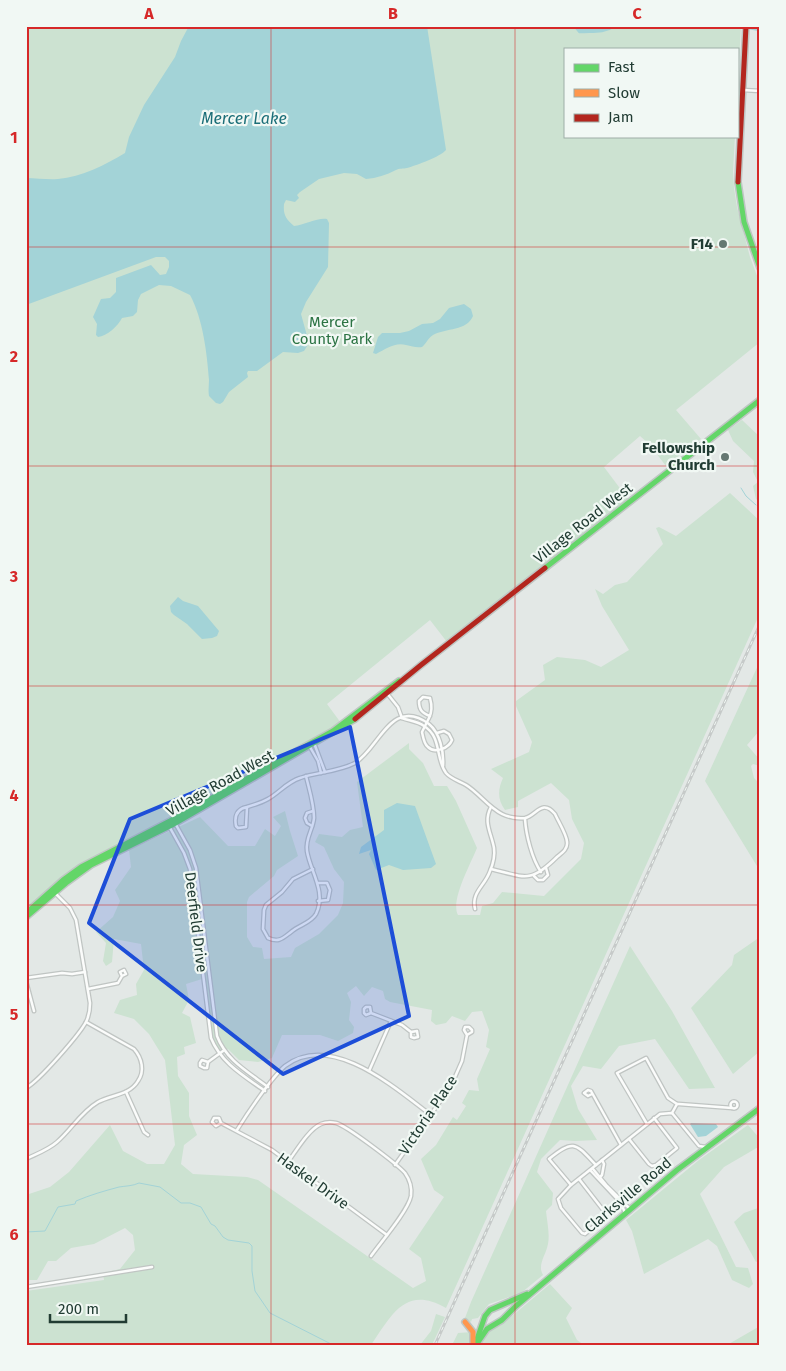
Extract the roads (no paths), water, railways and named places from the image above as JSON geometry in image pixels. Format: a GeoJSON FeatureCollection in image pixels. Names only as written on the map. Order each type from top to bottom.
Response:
{"type":"FeatureCollection","features":[{"type":"Feature","properties":{"kind":"main road"},"geometry":{"type":"LineString","coordinates":[[746,26],[738,190],[744,222],[760,268]]}},
{"type":"Feature","properties":{"kind":"main road","name":"Village Road West"},"geometry":{"type":"LineString","coordinates":[[26,917],[70,875],[90,862],[171,823],[311,744],[350,719],[760,400]]}},
{"type":"Feature","properties":{"kind":"main road","name":"Village Road West"},"geometry":{"type":"LineString","coordinates":[[26,913],[54,891]]}},
{"type":"Feature","properties":{"kind":"main road","name":"Clarksville Road"},"geometry":{"type":"LineString","coordinates":[[475,1345],[484,1332],[502,1320],[630,1209],[698,1154],[760,1108]]}},
{"type":"Feature","properties":{"kind":"main road"},"geometry":{"type":"LineString","coordinates":[[475,1345],[485,1316],[490,1310],[532,1292]]}},
{"type":"Feature","properties":{"kind":"main road"},"geometry":{"type":"LineString","coordinates":[[465,1322],[474,1332],[475,1345]]}},
{"type":"Feature","properties":{"kind":"street"},"geometry":{"type":"LineString","coordinates":[[742,90],[760,91]]}},
{"type":"Feature","properties":{"kind":"street"},"geometry":{"type":"LineString","coordinates":[[387,692],[398,706],[402,718]]}},
{"type":"Feature","properties":{"kind":"street"},"geometry":{"type":"LineString","coordinates":[[430,716],[423,713],[420,709],[419,701],[423,697],[428,697],[431,701],[430,716],[422,734],[426,745],[432,749],[450,746],[452,740],[447,732],[442,731],[435,734]]}},
{"type":"Feature","properties":{"kind":"street"},"geometry":{"type":"LineString","coordinates":[[247,807],[246,827],[238,828],[235,818],[240,810],[247,807],[262,802],[294,780],[355,763],[364,755],[388,725],[402,718],[426,724],[435,734],[440,763],[450,776],[468,787],[504,815],[526,818],[541,808],[548,809],[555,814],[566,837],[567,847],[546,868],[534,876],[520,876],[491,869]]}},
{"type":"Feature","properties":{"kind":"street"},"geometry":{"type":"LineString","coordinates":[[311,744],[323,772]]}},
{"type":"Feature","properties":{"kind":"street"},"geometry":{"type":"LineString","coordinates":[[306,776],[314,818],[307,838],[307,849],[314,869],[318,883],[317,910],[314,917],[285,937],[274,940],[266,935],[264,929],[264,910],[268,902],[282,892],[293,879],[314,869]]}},
{"type":"Feature","properties":{"kind":"street"},"geometry":{"type":"LineString","coordinates":[[475,909],[474,896],[491,869],[494,850],[487,820],[492,806]]}},
{"type":"Feature","properties":{"kind":"street"},"geometry":{"type":"LineString","coordinates":[[312,826],[307,823],[305,818],[307,813],[313,811]]}},
{"type":"Feature","properties":{"kind":"street"},"geometry":{"type":"LineString","coordinates":[[526,818],[527,836],[540,872]]}},
{"type":"Feature","properties":{"kind":"street","name":"Deerfield Drive"},"geometry":{"type":"LineString","coordinates":[[171,823],[190,850],[196,868],[216,1031],[224,1050],[235,1062],[268,1086]]}},
{"type":"Feature","properties":{"kind":"street","name":"Deerfield Drive"},"geometry":{"type":"LineString","coordinates":[[171,823],[190,869],[210,1032],[219,1054],[228,1064],[265,1091]]}},
{"type":"Feature","properties":{"kind":"street"},"geometry":{"type":"LineString","coordinates":[[534,876],[538,880],[543,880],[548,875],[546,868]]}},
{"type":"Feature","properties":{"kind":"street"},"geometry":{"type":"LineString","coordinates":[[318,883],[327,883],[330,890],[328,900],[318,901]]}},
{"type":"Feature","properties":{"kind":"street"},"geometry":{"type":"LineString","coordinates":[[26,1088],[39,1078],[86,1022],[90,1008],[75,915],[54,891]]}},
{"type":"Feature","properties":{"kind":"street"},"geometry":{"type":"LineString","coordinates":[[34,1012],[26,980],[62,973],[85,972]]}},
{"type":"Feature","properties":{"kind":"street"},"geometry":{"type":"LineString","coordinates":[[88,989],[118,983],[122,976]]}},
{"type":"Feature","properties":{"kind":"street"},"geometry":{"type":"LineString","coordinates":[[371,1013],[411,1032]]}},
{"type":"Feature","properties":{"kind":"street"},"geometry":{"type":"LineString","coordinates":[[369,1071],[391,1021]]}},
{"type":"Feature","properties":{"kind":"street"},"geometry":{"type":"LineString","coordinates":[[26,1160],[56,1143],[90,1107],[105,1099],[126,1092],[134,1086],[141,1076],[142,1068],[139,1056],[131,1047],[86,1022]]}},
{"type":"Feature","properties":{"kind":"street","name":"Victoria Place"},"geometry":{"type":"LineString","coordinates":[[395,1164],[446,1094],[455,1078],[462,1061],[467,1035]]}},
{"type":"Feature","properties":{"kind":"street"},"geometry":{"type":"LineString","coordinates":[[208,1062],[224,1050]]}},
{"type":"Feature","properties":{"kind":"street"},"geometry":{"type":"LineString","coordinates":[[237,1130],[268,1086],[286,1065],[297,1059],[310,1056],[330,1056],[369,1071],[431,1115]]}},
{"type":"Feature","properties":{"kind":"street"},"geometry":{"type":"LineString","coordinates":[[647,1124],[617,1073],[646,1058],[668,1098],[677,1104],[732,1108]]}},
{"type":"Feature","properties":{"kind":"street"},"geometry":{"type":"LineString","coordinates":[[126,1092],[144,1132],[148,1135]]}},
{"type":"Feature","properties":{"kind":"street"},"geometry":{"type":"LineString","coordinates":[[592,1094],[621,1146]]}},
{"type":"Feature","properties":{"kind":"street"},"geometry":{"type":"LineString","coordinates":[[672,1113],[677,1104]]}},
{"type":"Feature","properties":{"kind":"street"},"geometry":{"type":"LineString","coordinates":[[579,1179],[607,1215],[585,1234],[582,1233],[558,1203],[560,1195],[571,1185],[579,1179],[592,1170],[654,1118],[665,1112],[672,1113],[699,1146],[706,1148]]}},
{"type":"Feature","properties":{"kind":"street"},"geometry":{"type":"LineString","coordinates":[[629,1139],[652,1166],[669,1155],[677,1148],[654,1118]]}},
{"type":"Feature","properties":{"kind":"street"},"geometry":{"type":"LineString","coordinates":[[288,1162],[314,1128],[329,1122],[341,1125],[395,1164],[408,1177],[411,1185],[411,1194],[407,1206],[371,1256]]}},
{"type":"Feature","properties":{"kind":"street","name":"Haskel Drive"},"geometry":{"type":"LineString","coordinates":[[221,1123],[272,1150],[387,1235]]}},
{"type":"Feature","properties":{"kind":"street"},"geometry":{"type":"LineString","coordinates":[[571,1185],[549,1159],[562,1148],[574,1145],[578,1147],[596,1166]]}},
{"type":"Feature","properties":{"kind":"street"},"geometry":{"type":"LineString","coordinates":[[698,1154],[699,1146]]}},
{"type":"Feature","properties":{"kind":"street"},"geometry":{"type":"LineString","coordinates":[[599,1178],[603,1172],[604,1164],[602,1160]]}},
{"type":"Feature","properties":{"kind":"street"},"geometry":{"type":"LineString","coordinates":[[592,1170],[606,1187],[630,1209]]}},
{"type":"Feature","properties":{"kind":"street"},"geometry":{"type":"LineString","coordinates":[[621,1201],[625,1214]]}},
{"type":"Feature","properties":{"kind":"street"},"geometry":{"type":"LineString","coordinates":[[26,1287],[152,1267]]}},
{"type":"Feature","properties":{"kind":"water","name":"Mercer Lake"},"geometry":{"type":"Polygon","coordinates":[[[189,26],[427,26],[446,150],[422,163],[397,169],[378,177],[366,179],[357,174],[344,173],[319,179],[300,192],[297,195],[299,198],[295,202],[286,200],[284,211],[287,219],[294,226],[324,219],[327,219],[329,223],[328,267],[306,302],[301,314],[309,343],[304,351],[298,353],[283,352],[257,371],[248,371],[248,377],[229,392],[220,404],[216,403],[209,396],[204,336],[190,295],[171,286],[159,285],[141,294],[138,300],[137,312],[133,316],[122,318],[105,335],[98,337],[96,335],[97,324],[93,317],[101,299],[110,298],[116,292],[116,278],[151,265],[160,275],[166,274],[169,261],[165,257],[156,257],[26,305],[26,178],[54,179],[76,176],[101,166],[125,153],[129,137],[144,105],[175,57],[189,26]]]}},
{"type":"Feature","properties":{"kind":"water"},"geometry":{"type":"Polygon","coordinates":[[[464,304],[471,309],[473,316],[470,321],[461,327],[433,335],[422,347],[398,344],[376,354],[373,353],[378,337],[382,333],[400,333],[409,331],[422,324],[433,323],[440,319],[449,308],[464,304]]]}},
{"type":"Feature","properties":{"kind":"water"},"geometry":{"type":"Polygon","coordinates":[[[178,597],[183,601],[198,606],[219,631],[217,636],[202,639],[171,612],[170,606],[178,597]]]}},
{"type":"Feature","properties":{"kind":"water"},"geometry":{"type":"Polygon","coordinates":[[[397,803],[415,806],[436,864],[431,868],[403,870],[389,865],[376,870],[369,854],[371,850],[359,854],[361,847],[384,830],[384,810],[397,803]]]}},
{"type":"Feature","properties":{"kind":"water"},"geometry":{"type":"Polygon","coordinates":[[[691,1123],[716,1124],[718,1127],[706,1136],[698,1137],[691,1123]]]}},
{"type":"Feature","properties":{"kind":"waterway"},"geometry":{"type":"LineString","coordinates":[[576,26],[580,31],[602,30],[613,26]]}},
{"type":"Feature","properties":{"kind":"waterway"},"geometry":{"type":"LineString","coordinates":[[653,26],[662,26]]}},
{"type":"Feature","properties":{"kind":"waterway"},"geometry":{"type":"LineString","coordinates":[[743,26],[760,29]]}},
{"type":"Feature","properties":{"kind":"waterway"},"geometry":{"type":"LineString","coordinates":[[741,488],[746,496],[756,505]]}},
{"type":"Feature","properties":{"kind":"waterway"},"geometry":{"type":"LineString","coordinates":[[26,1232],[45,1231],[58,1207],[75,1204],[76,1201],[92,1195],[139,1183],[160,1187],[181,1203],[190,1203],[201,1207],[211,1224],[215,1226],[223,1237],[228,1240],[249,1243],[252,1246],[252,1271],[255,1291],[270,1313],[333,1345]]}},
{"type":"Feature","properties":{"kind":"waterway"},"geometry":{"type":"LineString","coordinates":[[752,1345],[760,1342]]}},
{"type":"Feature","properties":{"kind":"railway"},"geometry":{"type":"LineString","coordinates":[[435,1345],[760,624]]}},
{"type":"Feature","properties":{"kind":"place","name":"F14"},"geometry":{"type":"Point","coordinates":[723,244]}},
{"type":"Feature","properties":{"kind":"place","name":"Fellowship Church"},"geometry":{"type":"Point","coordinates":[725,457]}},
{"type":"Feature","properties":{"kind":"park label","name":"Mercer County Park"},"geometry":{"type":"Point","coordinates":[332,330]}}]}
